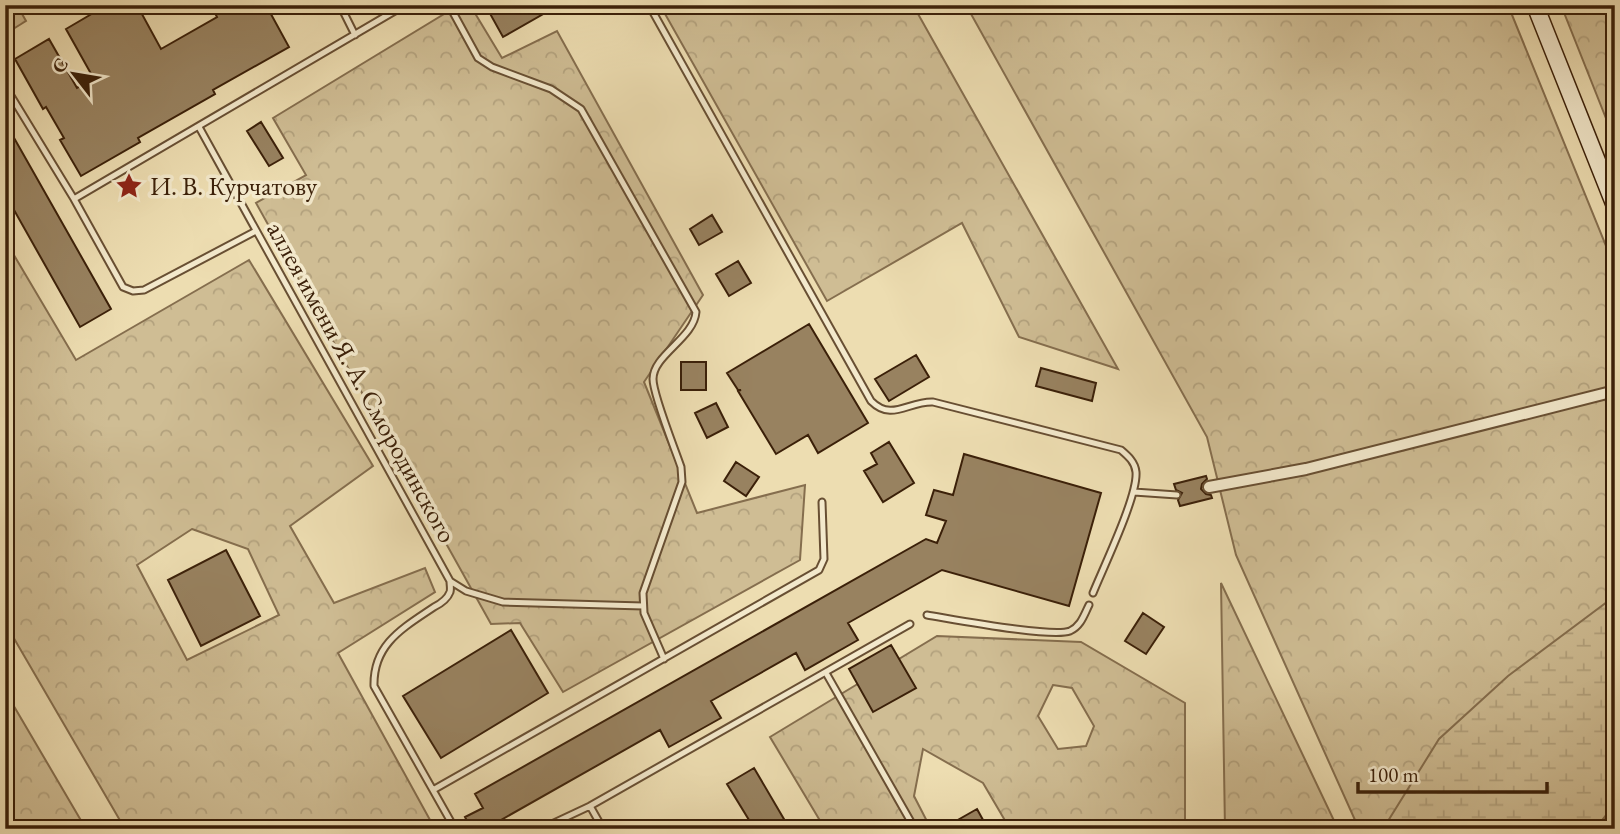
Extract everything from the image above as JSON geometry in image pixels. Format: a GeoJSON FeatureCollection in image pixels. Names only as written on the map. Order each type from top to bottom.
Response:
{"type":"FeatureCollection","features":[{"type":"Feature","properties":{"kind":"main road"},"geometry":{"type":"LineString","coordinates":[[1535,5],[1615,206]]}},
{"type":"Feature","properties":{"kind":"street"},"geometry":{"type":"LineString","coordinates":[[1209,487],[1306,469],[1615,391]]}},
{"type":"Feature","properties":{"kind":"lane"},"geometry":{"type":"LineString","coordinates":[[340,5],[355,35]]}},
{"type":"Feature","properties":{"kind":"lane"},"geometry":{"type":"LineString","coordinates":[[74,199],[405,5]]}},
{"type":"Feature","properties":{"kind":"lane"},"geometry":{"type":"LineString","coordinates":[[449,5],[478,58],[492,67],[551,89],[581,108],[696,312],[692,325],[653,374],[653,382],[681,467],[682,482],[645,582],[643,606],[646,622],[664,659]]}},
{"type":"Feature","properties":{"kind":"lane"},"geometry":{"type":"LineString","coordinates":[[649,5],[871,401],[879,409],[888,411],[933,402],[1121,450],[1132,460],[1136,472],[1134,492],[1093,593]]}},
{"type":"Feature","properties":{"kind":"lane"},"geometry":{"type":"LineString","coordinates":[[5,86],[123,286],[133,291],[144,290],[256,230]]}},
{"type":"Feature","properties":{"kind":"lane","name":"аллея имени Я. А. Смородинского"},"geometry":{"type":"LineString","coordinates":[[199,127],[450,581]]}},
{"type":"Feature","properties":{"kind":"lane"},"geometry":{"type":"LineString","coordinates":[[1134,492],[1177,495]]}},
{"type":"Feature","properties":{"kind":"lane"},"geometry":{"type":"LineString","coordinates":[[433,790],[819,570],[824,559],[822,502]]}},
{"type":"Feature","properties":{"kind":"lane"},"geometry":{"type":"LineString","coordinates":[[450,581],[466,592],[503,602],[643,606]]}},
{"type":"Feature","properties":{"kind":"lane"},"geometry":{"type":"LineString","coordinates":[[450,581],[450,592],[444,601],[396,633],[380,654],[374,671],[374,686],[455,829]]}},
{"type":"Feature","properties":{"kind":"lane"},"geometry":{"type":"LineString","coordinates":[[927,614],[1014,628],[1066,632],[1082,620],[1089,605]]}},
{"type":"Feature","properties":{"kind":"lane"},"geometry":{"type":"LineString","coordinates":[[541,829],[590,806],[910,624]]}},
{"type":"Feature","properties":{"kind":"lane"},"geometry":{"type":"LineString","coordinates":[[826,673],[915,829]]}},
{"type":"Feature","properties":{"kind":"lane"},"geometry":{"type":"LineString","coordinates":[[590,806],[603,829]]}},
{"type":"Feature","properties":{"kind":"green space"},"geometry":{"type":"Polygon","coordinates":[[[5,5],[17,5],[26,21],[5,34],[5,5]]]}},
{"type":"Feature","properties":{"kind":"green space"},"geometry":{"type":"Polygon","coordinates":[[[459,5],[470,5],[502,58],[557,31],[703,295],[644,382],[697,513],[805,485],[800,560],[563,692],[520,623],[491,624],[256,203],[306,175],[273,118],[459,5]]]}},
{"type":"Feature","properties":{"kind":"green space"},"geometry":{"type":"Polygon","coordinates":[[[660,5],[913,5],[1118,369],[1019,337],[962,223],[827,301],[660,5]]]}},
{"type":"Feature","properties":{"kind":"green space"},"geometry":{"type":"Polygon","coordinates":[[[966,5],[1508,5],[1615,268],[1615,829],[1359,829],[1236,555],[1207,437],[966,5]]]}},
{"type":"Feature","properties":{"kind":"green space"},"geometry":{"type":"Polygon","coordinates":[[[1561,5],[1615,5],[1615,141],[1561,5]]]}},
{"type":"Feature","properties":{"kind":"green space"},"geometry":{"type":"Polygon","coordinates":[[[5,240],[76,360],[249,260],[373,466],[290,526],[334,603],[425,568],[435,592],[338,653],[435,829],[125,829],[5,623],[5,240]],[[192,529],[137,565],[187,660],[279,615],[248,549],[192,529]]]}},
{"type":"Feature","properties":{"kind":"green space"},"geometry":{"type":"Polygon","coordinates":[[[1221,583],[1338,829],[1225,829],[1221,583]]]}},
{"type":"Feature","properties":{"kind":"green space"},"geometry":{"type":"Polygon","coordinates":[[[1615,596],[1615,829],[1383,829],[1439,739],[1508,676],[1615,596]]]}},
{"type":"Feature","properties":{"kind":"green space"},"geometry":{"type":"Polygon","coordinates":[[[937,636],[1081,642],[1185,703],[1185,829],[1010,829],[983,783],[923,749],[914,796],[931,829],[825,829],[770,737],[937,636]],[[1053,685],[1038,716],[1058,749],[1086,746],[1094,726],[1072,688],[1053,685]]]}},
{"type":"Feature","properties":{"kind":"green space"},"geometry":{"type":"Polygon","coordinates":[[[5,691],[86,829],[5,829],[5,691]]]}},
{"type":"Feature","properties":{"kind":"building"},"geometry":{"type":"Polygon","coordinates":[[[107,5],[137,5],[161,49],[217,17],[211,5],[266,5],[289,47],[213,90],[215,94],[138,138],[140,142],[81,176],[60,140],[64,138],[46,107],[43,109],[15,59],[49,39],[77,88],[94,79],[66,29],[107,5]]]}},
{"type":"Feature","properties":{"kind":"building"},"geometry":{"type":"Polygon","coordinates":[[[497,5],[559,5],[503,37],[488,10],[497,5]]]}},
{"type":"Feature","properties":{"kind":"building"},"geometry":{"type":"Polygon","coordinates":[[[5,122],[111,309],[80,327],[5,194],[5,122]]]}},
{"type":"Feature","properties":{"kind":"building"},"geometry":{"type":"Polygon","coordinates":[[[261,122],[283,158],[269,166],[247,131],[261,122]]]}},
{"type":"Feature","properties":{"kind":"building"},"geometry":{"type":"Polygon","coordinates":[[[712,215],[722,232],[699,245],[690,229],[712,215]]]}},
{"type":"Feature","properties":{"kind":"building"},"geometry":{"type":"Polygon","coordinates":[[[738,261],[751,283],[729,296],[716,274],[738,261]]]}},
{"type":"Feature","properties":{"kind":"building"},"geometry":{"type":"Polygon","coordinates":[[[809,324],[868,423],[818,453],[808,435],[776,454],[738,391],[741,390],[738,390],[727,373],[809,324]]]}},
{"type":"Feature","properties":{"kind":"building"},"geometry":{"type":"Polygon","coordinates":[[[916,355],[929,377],[889,401],[875,379],[916,355]]]}},
{"type":"Feature","properties":{"kind":"building"},"geometry":{"type":"Polygon","coordinates":[[[681,362],[706,362],[706,390],[681,390],[681,362]]]}},
{"type":"Feature","properties":{"kind":"building"},"geometry":{"type":"Polygon","coordinates":[[[1041,368],[1096,383],[1092,401],[1036,386],[1041,368]]]}},
{"type":"Feature","properties":{"kind":"building"},"geometry":{"type":"Polygon","coordinates":[[[716,403],[728,427],[707,438],[695,413],[716,403]]]}},
{"type":"Feature","properties":{"kind":"building"},"geometry":{"type":"Polygon","coordinates":[[[889,442],[914,483],[883,502],[864,471],[877,464],[871,453],[889,442]]]}},
{"type":"Feature","properties":{"kind":"building"},"geometry":{"type":"Polygon","coordinates":[[[964,454],[1101,493],[1069,606],[942,570],[848,623],[858,640],[805,670],[796,653],[711,701],[721,718],[669,747],[660,730],[485,829],[471,829],[465,817],[483,808],[475,794],[926,539],[937,543],[946,521],[926,515],[934,490],[953,495],[964,454]]]}},
{"type":"Feature","properties":{"kind":"building"},"geometry":{"type":"Polygon","coordinates":[[[736,462],[759,477],[746,496],[724,481],[736,462]]]}},
{"type":"Feature","properties":{"kind":"building"},"geometry":{"type":"Polygon","coordinates":[[[1206,476],[1201,489],[1212,498],[1180,506],[1178,500],[1182,493],[1176,490],[1174,484],[1206,476]]]}},
{"type":"Feature","properties":{"kind":"building"},"geometry":{"type":"Polygon","coordinates":[[[226,550],[260,616],[201,646],[168,580],[226,550]]]}},
{"type":"Feature","properties":{"kind":"building"},"geometry":{"type":"Polygon","coordinates":[[[1143,613],[1164,627],[1146,654],[1125,641],[1143,613]]]}},
{"type":"Feature","properties":{"kind":"building"},"geometry":{"type":"Polygon","coordinates":[[[511,630],[548,693],[441,758],[403,696],[511,630]]]}},
{"type":"Feature","properties":{"kind":"building"},"geometry":{"type":"Polygon","coordinates":[[[891,645],[916,688],[873,712],[849,669],[891,645]]]}},
{"type":"Feature","properties":{"kind":"building"},"geometry":{"type":"Polygon","coordinates":[[[754,768],[788,826],[783,829],[735,829],[749,820],[727,784],[754,768]]]}},
{"type":"Feature","properties":{"kind":"building"},"geometry":{"type":"Polygon","coordinates":[[[977,809],[988,829],[942,829],[977,809]]]}},
{"type":"Feature","properties":{"kind":"waterway"},"geometry":{"type":"LineString","coordinates":[[1596,829],[1615,805]]}},
{"type":"Feature","properties":{"kind":"place","name":"И. В. Курчатову"},"geometry":{"type":"Point","coordinates":[129,186]}}]}
